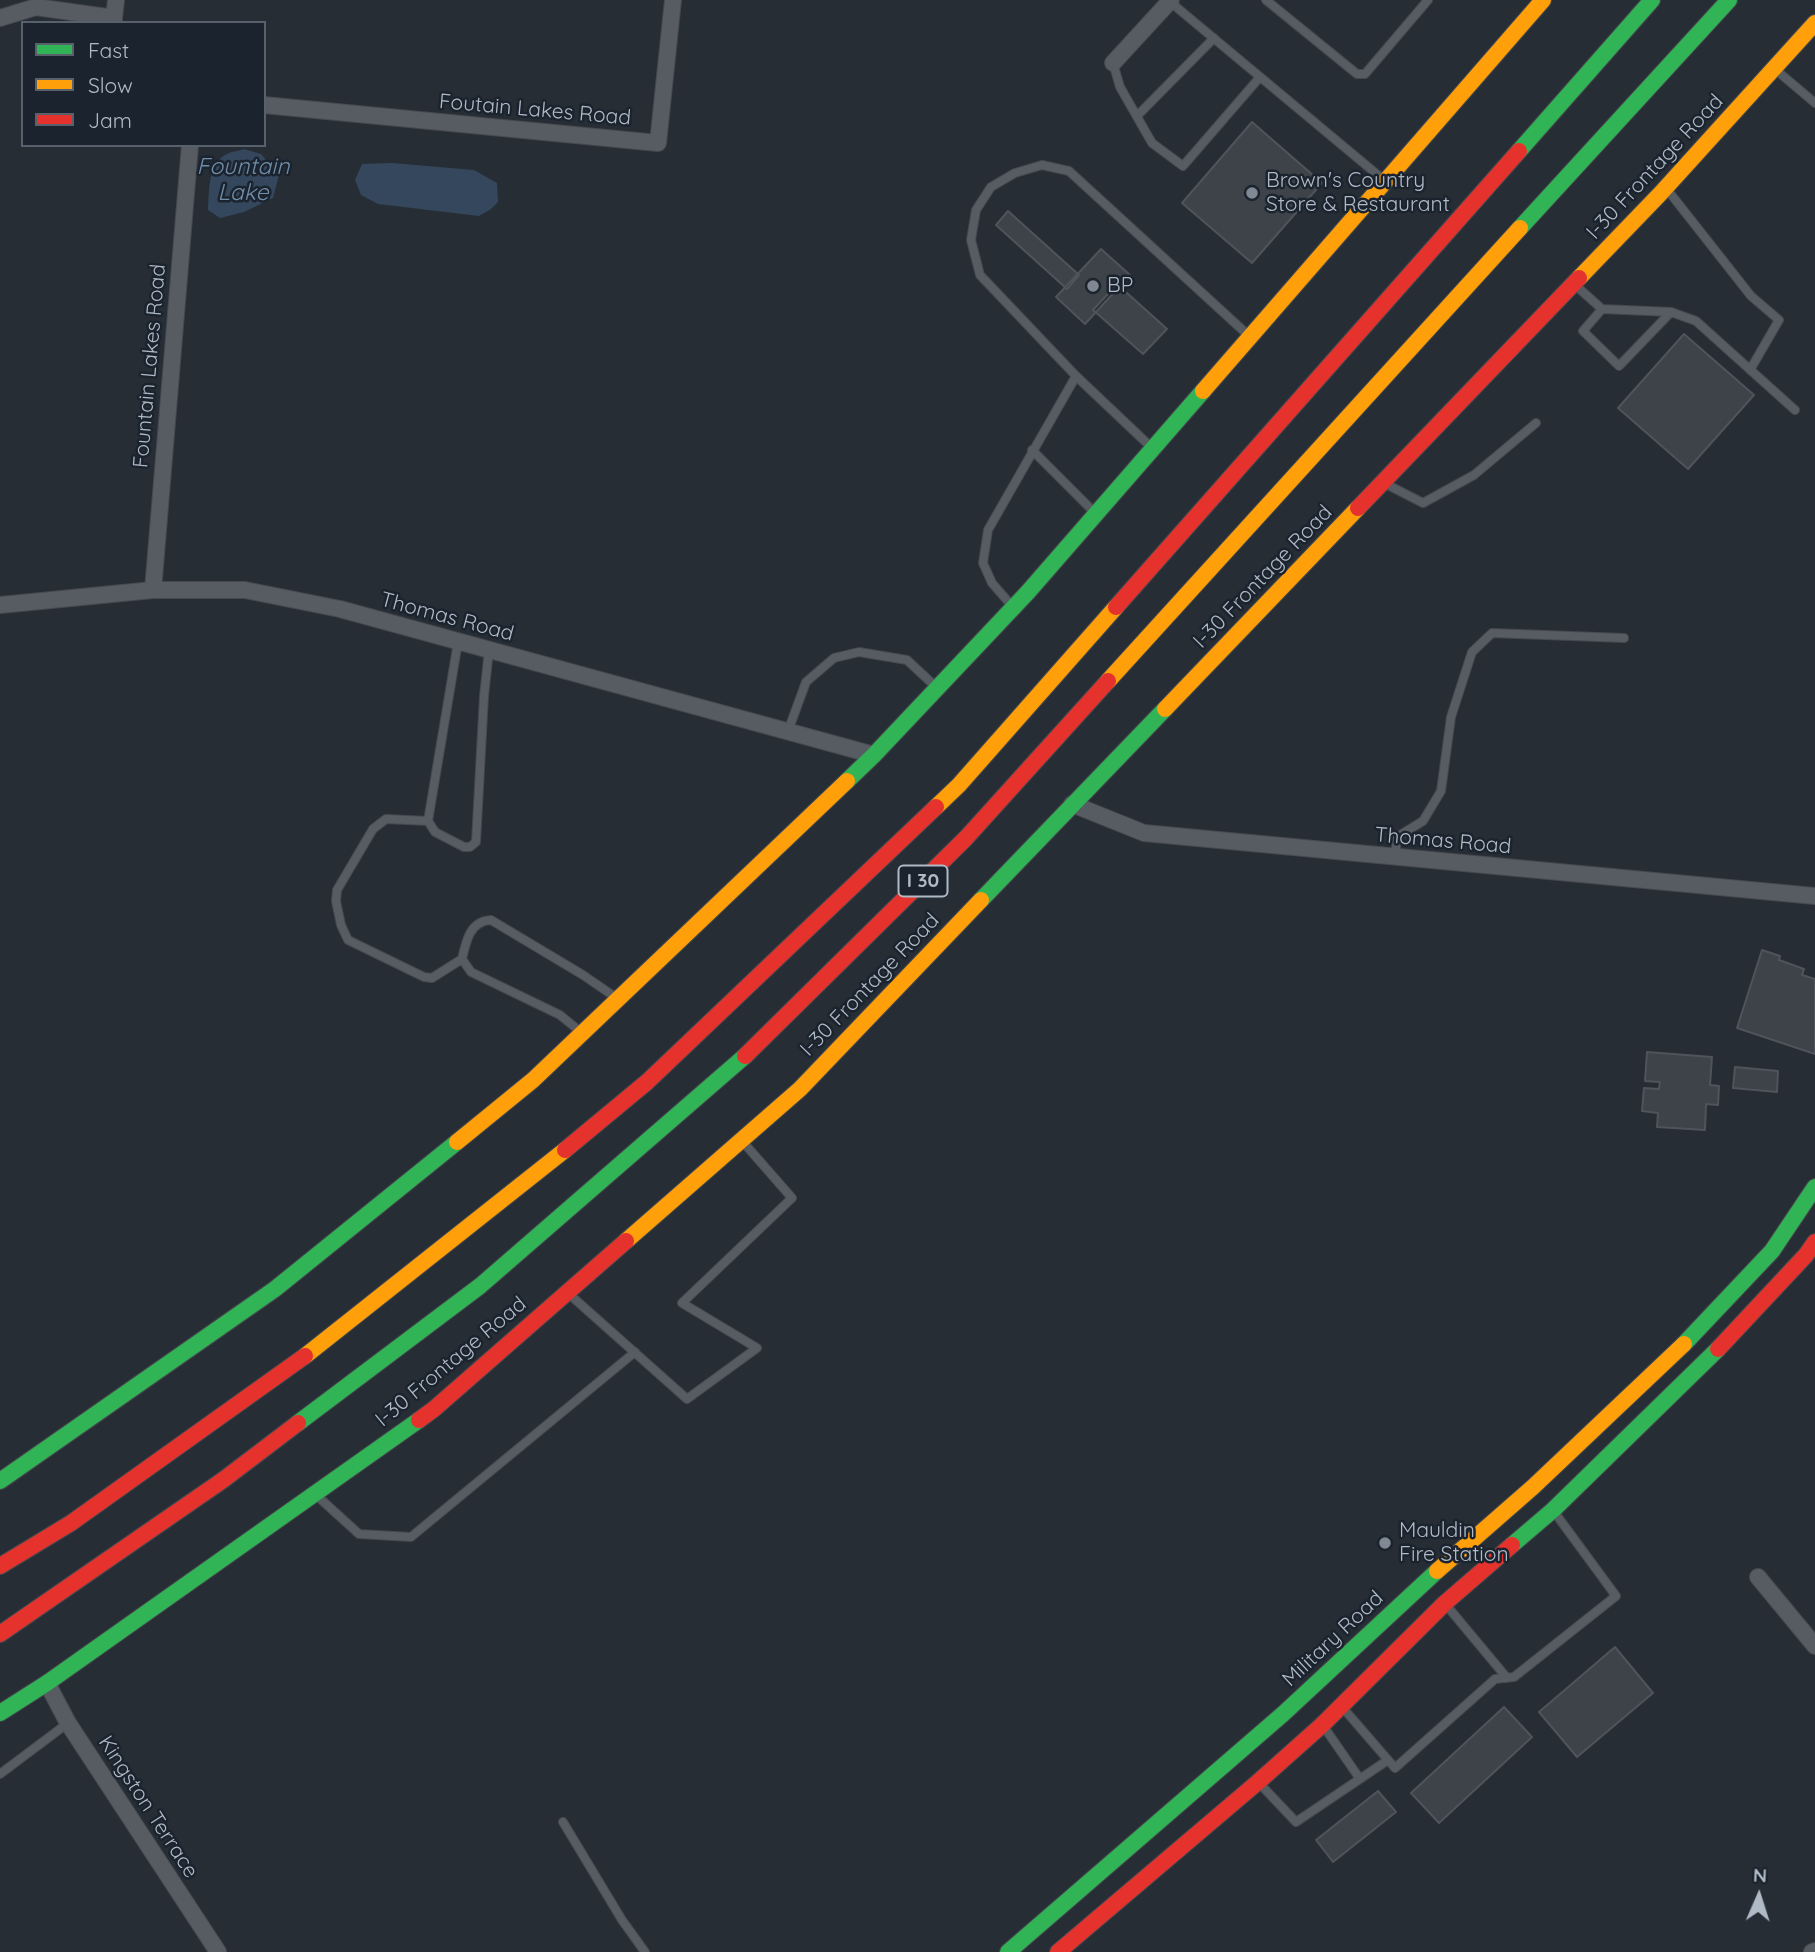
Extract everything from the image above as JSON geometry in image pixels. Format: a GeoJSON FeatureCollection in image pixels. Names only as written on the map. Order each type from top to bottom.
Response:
{"type":"FeatureCollection","features":[{"type":"Feature","properties":{"kind":"main road","name":"I 30"},"geometry":{"type":"LineString","coordinates":[[0,1566],[71,1522],[304,1357],[517,1189],[647,1082],[959,785],[1652,0]]}},
{"type":"Feature","properties":{"kind":"main road","name":"I 30"},"geometry":{"type":"LineString","coordinates":[[0,1634],[223,1480],[481,1286],[757,1045],[966,838],[1729,0]]}},
{"type":"Feature","properties":{"kind":"main road"},"geometry":{"type":"LineString","coordinates":[[0,1481],[275,1289],[533,1080],[874,755],[1096,514],[1538,2]]}},
{"type":"Feature","properties":{"kind":"main road","name":"I-30 Frontage Road"},"geometry":{"type":"LineString","coordinates":[[0,1713],[47,1683],[434,1409],[800,1088],[1666,188],[1815,23]]}},
{"type":"Feature","properties":{"kind":"main road","name":"Military Road"},"geometry":{"type":"LineString","coordinates":[[1008,1952],[1265,1731],[1533,1487],[1686,1342],[1772,1251],[1815,1187]]}},
{"type":"Feature","properties":{"kind":"main road"},"geometry":{"type":"LineString","coordinates":[[1058,1952],[1322,1725],[1445,1603],[1553,1510],[1720,1347],[1815,1242]]}},
{"type":"Feature","properties":{"kind":"main road"},"geometry":{"type":"LineString","coordinates":[[1423,1585],[1445,1603]]}},
{"type":"Feature","properties":{"kind":"street"},"geometry":{"type":"LineString","coordinates":[[0,19],[36,7],[114,20],[116,0]]}},
{"type":"Feature","properties":{"kind":"street","name":"Foutain Lakes Road"},"geometry":{"type":"LineString","coordinates":[[266,105],[658,143],[673,0]]}},
{"type":"Feature","properties":{"kind":"street"},"geometry":{"type":"LineString","coordinates":[[1113,63],[1170,1]]}},
{"type":"Feature","properties":{"kind":"street","name":"Fountain Lakes Road"},"geometry":{"type":"LineString","coordinates":[[153,590],[190,147]]}},
{"type":"Feature","properties":{"kind":"street","name":"Thomas Road"},"geometry":{"type":"LineString","coordinates":[[0,606],[153,590],[245,590],[340,609],[874,755]]}},
{"type":"Feature","properties":{"kind":"street","name":"Thomas Road"},"geometry":{"type":"LineString","coordinates":[[1072,804],[1144,833],[1815,896]]}},
{"type":"Feature","properties":{"kind":"street"},"geometry":{"type":"LineString","coordinates":[[1758,1577],[1815,1646]]}},
{"type":"Feature","properties":{"kind":"street","name":"Kingston Terrace"},"geometry":{"type":"LineString","coordinates":[[47,1683],[68,1723],[218,1952]]}},
{"type":"Feature","properties":{"kind":"lane"},"geometry":{"type":"LineString","coordinates":[[1266,0],[1357,75],[1365,74],[1428,0]]}},
{"type":"Feature","properties":{"kind":"lane"},"geometry":{"type":"LineString","coordinates":[[1170,1],[1385,181]]}},
{"type":"Feature","properties":{"kind":"lane"},"geometry":{"type":"LineString","coordinates":[[1138,116],[1214,38]]}},
{"type":"Feature","properties":{"kind":"lane"},"geometry":{"type":"LineString","coordinates":[[1113,63],[1120,87],[1152,143],[1183,166],[1260,77]]}},
{"type":"Feature","properties":{"kind":"lane"},"geometry":{"type":"LineString","coordinates":[[1774,68],[1815,103]]}},
{"type":"Feature","properties":{"kind":"lane"},"geometry":{"type":"LineString","coordinates":[[1153,449],[1076,376],[980,275],[971,240],[976,210],[991,187],[1015,173],[1042,165],[1069,172],[1250,337]]}},
{"type":"Feature","properties":{"kind":"lane"},"geometry":{"type":"LineString","coordinates":[[1666,188],[1751,296],[1779,320],[1750,370]]}},
{"type":"Feature","properties":{"kind":"lane"},"geometry":{"type":"LineString","coordinates":[[1574,284],[1602,309],[1671,312],[1696,321],[1795,410]]}},
{"type":"Feature","properties":{"kind":"lane"},"geometry":{"type":"LineString","coordinates":[[1602,309],[1583,331],[1619,366],[1671,312]]}},
{"type":"Feature","properties":{"kind":"lane"},"geometry":{"type":"LineString","coordinates":[[1013,607],[992,583],[983,563],[988,530],[1076,376]]}},
{"type":"Feature","properties":{"kind":"lane"},"geometry":{"type":"LineString","coordinates":[[1384,483],[1423,503],[1474,475],[1536,423]]}},
{"type":"Feature","properties":{"kind":"lane"},"geometry":{"type":"LineString","coordinates":[[1032,450],[1096,514]]}},
{"type":"Feature","properties":{"kind":"lane"},"geometry":{"type":"LineString","coordinates":[[1395,858],[1397,837],[1423,821],[1441,791],[1451,717],[1472,652],[1492,633],[1624,638]]}},
{"type":"Feature","properties":{"kind":"lane"},"geometry":{"type":"LineString","coordinates":[[458,642],[428,821],[435,832],[464,847],[470,847],[475,842],[489,650]]}},
{"type":"Feature","properties":{"kind":"lane"},"geometry":{"type":"LineString","coordinates":[[788,731],[806,682],[834,658],[859,652],[907,660],[936,687]]}},
{"type":"Feature","properties":{"kind":"lane"},"geometry":{"type":"LineString","coordinates":[[428,821],[386,819],[373,829],[337,890],[336,901],[341,925],[348,940],[424,977],[432,978],[462,959],[467,938],[474,927],[482,920],[491,920],[618,999]]}},
{"type":"Feature","properties":{"kind":"lane"},"geometry":{"type":"LineString","coordinates":[[462,959],[471,972],[560,1015],[582,1033]]}},
{"type":"Feature","properties":{"kind":"lane"},"geometry":{"type":"LineString","coordinates":[[567,1292],[687,1398],[757,1348],[682,1303],[792,1198],[741,1140]]}},
{"type":"Feature","properties":{"kind":"lane"},"geometry":{"type":"LineString","coordinates":[[315,1494],[359,1534],[411,1537],[635,1352]]}},
{"type":"Feature","properties":{"kind":"lane"},"geometry":{"type":"LineString","coordinates":[[1341,1706],[1395,1769],[1495,1679],[1514,1677],[1616,1596],[1553,1510]]}},
{"type":"Feature","properties":{"kind":"lane"},"geometry":{"type":"LineString","coordinates":[[1445,1603],[1507,1678]]}},
{"type":"Feature","properties":{"kind":"lane"},"geometry":{"type":"LineString","coordinates":[[0,1774],[68,1723]]}},
{"type":"Feature","properties":{"kind":"lane"},"geometry":{"type":"LineString","coordinates":[[1322,1725],[1360,1779]]}},
{"type":"Feature","properties":{"kind":"lane"},"geometry":{"type":"LineString","coordinates":[[1258,1782],[1296,1822],[1388,1760]]}},
{"type":"Feature","properties":{"kind":"lane"},"geometry":{"type":"LineString","coordinates":[[563,1822],[622,1920],[645,1952]]}},
{"type":"Feature","properties":{"kind":"water","name":"Fountain Lake"},"geometry":{"type":"Polygon","coordinates":[[[244,149],[261,154],[279,175],[273,198],[244,212],[220,218],[208,210],[213,170],[221,158],[244,149]]]}},
{"type":"Feature","properties":{"kind":"water"},"geometry":{"type":"Polygon","coordinates":[[[392,163],[474,170],[497,183],[498,202],[479,216],[378,204],[361,195],[355,180],[362,164],[392,163]]]}},
{"type":"Feature","properties":{"kind":"building","name":"Brown's Country Store & Restaurant"},"geometry":{"type":"Polygon","coordinates":[[[1252,122],[1322,183],[1252,263],[1182,203],[1252,122]]]}},
{"type":"Feature","properties":{"kind":"building"},"geometry":{"type":"Polygon","coordinates":[[[1008,211],[1079,275],[1067,289],[996,225],[1008,211]]]}},
{"type":"Feature","properties":{"kind":"building","name":"BP"},"geometry":{"type":"Polygon","coordinates":[[[1101,249],[1130,275],[1085,324],[1056,297],[1101,249]]]}},
{"type":"Feature","properties":{"kind":"building"},"geometry":{"type":"Polygon","coordinates":[[[1117,284],[1167,329],[1143,354],[1093,310],[1117,284]]]}},
{"type":"Feature","properties":{"kind":"building"},"geometry":{"type":"Polygon","coordinates":[[[1684,334],[1754,395],[1688,469],[1618,408],[1684,334]]]}},
{"type":"Feature","properties":{"kind":"building"},"geometry":{"type":"Polygon","coordinates":[[[1762,950],[1780,956],[1779,960],[1804,969],[1802,975],[1815,979],[1815,1054],[1737,1028],[1762,950]]]}},
{"type":"Feature","properties":{"kind":"building"},"geometry":{"type":"Polygon","coordinates":[[[1647,1052],[1712,1057],[1710,1085],[1719,1086],[1718,1105],[1706,1104],[1705,1130],[1657,1127],[1658,1113],[1642,1111],[1644,1088],[1659,1089],[1660,1082],[1645,1081],[1647,1052]]]}},
{"type":"Feature","properties":{"kind":"building"},"geometry":{"type":"Polygon","coordinates":[[[1735,1067],[1778,1071],[1777,1092],[1733,1088],[1735,1067]]]}},
{"type":"Feature","properties":{"kind":"building"},"geometry":{"type":"Polygon","coordinates":[[[1615,1647],[1653,1693],[1577,1757],[1539,1712],[1615,1647]]]}},
{"type":"Feature","properties":{"kind":"building"},"geometry":{"type":"Polygon","coordinates":[[[1504,1707],[1532,1737],[1439,1823],[1411,1793],[1504,1707]]]}},
{"type":"Feature","properties":{"kind":"building"},"geometry":{"type":"Polygon","coordinates":[[[1378,1791],[1396,1812],[1333,1862],[1316,1840],[1378,1791]]]}},
{"type":"Feature","properties":{"kind":"traffic: fast"},"geometry":{"type":"LineString","coordinates":[[1519,151],[1652,0]]}},
{"type":"Feature","properties":{"kind":"traffic: fast"},"geometry":{"type":"LineString","coordinates":[[1520,228],[1729,0]]}},
{"type":"Feature","properties":{"kind":"traffic: fast"},"geometry":{"type":"LineString","coordinates":[[847,781],[1028,592],[1203,391]]}},
{"type":"Feature","properties":{"kind":"traffic: fast"},"geometry":{"type":"LineString","coordinates":[[981,900],[1165,709]]}},
{"type":"Feature","properties":{"kind":"traffic: fast"},"geometry":{"type":"LineString","coordinates":[[298,1423],[480,1286],[745,1056]]}},
{"type":"Feature","properties":{"kind":"traffic: fast"},"geometry":{"type":"LineString","coordinates":[[0,1481],[275,1289],[457,1142]]}},
{"type":"Feature","properties":{"kind":"traffic: fast"},"geometry":{"type":"LineString","coordinates":[[1684,1344],[1772,1251],[1815,1187]]}},
{"type":"Feature","properties":{"kind":"traffic: fast"},"geometry":{"type":"LineString","coordinates":[[1512,1545],[1553,1510],[1718,1349]]}},
{"type":"Feature","properties":{"kind":"traffic: fast"},"geometry":{"type":"LineString","coordinates":[[0,1713],[47,1683],[419,1420]]}},
{"type":"Feature","properties":{"kind":"traffic: fast"},"geometry":{"type":"LineString","coordinates":[[1008,1952],[1283,1714],[1437,1571]]}},
{"type":"Feature","properties":{"kind":"traffic: slow"},"geometry":{"type":"LineString","coordinates":[[1203,391],[1543,0]]}},
{"type":"Feature","properties":{"kind":"traffic: slow"},"geometry":{"type":"LineString","coordinates":[[1579,278],[1660,194],[1815,23]]}},
{"type":"Feature","properties":{"kind":"traffic: slow"},"geometry":{"type":"LineString","coordinates":[[1108,681],[1520,228]]}},
{"type":"Feature","properties":{"kind":"traffic: slow"},"geometry":{"type":"LineString","coordinates":[[1165,709],[1358,508]]}},
{"type":"Feature","properties":{"kind":"traffic: slow"},"geometry":{"type":"LineString","coordinates":[[936,807],[959,785],[1116,607]]}},
{"type":"Feature","properties":{"kind":"traffic: slow"},"geometry":{"type":"LineString","coordinates":[[457,1142],[533,1080],[847,781]]}},
{"type":"Feature","properties":{"kind":"traffic: slow"},"geometry":{"type":"LineString","coordinates":[[626,1241],[800,1089],[981,900]]}},
{"type":"Feature","properties":{"kind":"traffic: slow"},"geometry":{"type":"LineString","coordinates":[[305,1356],[565,1150]]}},
{"type":"Feature","properties":{"kind":"traffic: slow"},"geometry":{"type":"LineString","coordinates":[[1437,1571],[1533,1487],[1684,1344]]}},
{"type":"Feature","properties":{"kind":"traffic: jam"},"geometry":{"type":"LineString","coordinates":[[1116,607],[1519,151]]}},
{"type":"Feature","properties":{"kind":"traffic: jam"},"geometry":{"type":"LineString","coordinates":[[1358,508],[1579,278]]}},
{"type":"Feature","properties":{"kind":"traffic: jam"},"geometry":{"type":"LineString","coordinates":[[745,1056],[966,838],[1108,681]]}},
{"type":"Feature","properties":{"kind":"traffic: jam"},"geometry":{"type":"LineString","coordinates":[[565,1150],[647,1082],[936,807]]}},
{"type":"Feature","properties":{"kind":"traffic: jam"},"geometry":{"type":"LineString","coordinates":[[419,1420],[626,1241]]}},
{"type":"Feature","properties":{"kind":"traffic: jam"},"geometry":{"type":"LineString","coordinates":[[1718,1349],[1815,1242]]}},
{"type":"Feature","properties":{"kind":"traffic: jam"},"geometry":{"type":"LineString","coordinates":[[0,1566],[71,1523],[305,1356]]}},
{"type":"Feature","properties":{"kind":"traffic: jam"},"geometry":{"type":"LineString","coordinates":[[0,1634],[223,1480],[298,1423]]}},
{"type":"Feature","properties":{"kind":"traffic: jam"},"geometry":{"type":"LineString","coordinates":[[1058,1952],[1322,1725],[1445,1603],[1512,1545]]}},
{"type":"Feature","properties":{"kind":"place","name":"Brown's Country Store & Restaurant"},"geometry":{"type":"Point","coordinates":[1252,193]}},
{"type":"Feature","properties":{"kind":"place","name":"BP"},"geometry":{"type":"Point","coordinates":[1093,286]}},
{"type":"Feature","properties":{"kind":"place","name":"Mauldin Fire Station"},"geometry":{"type":"Point","coordinates":[1385,1543]}}]}
